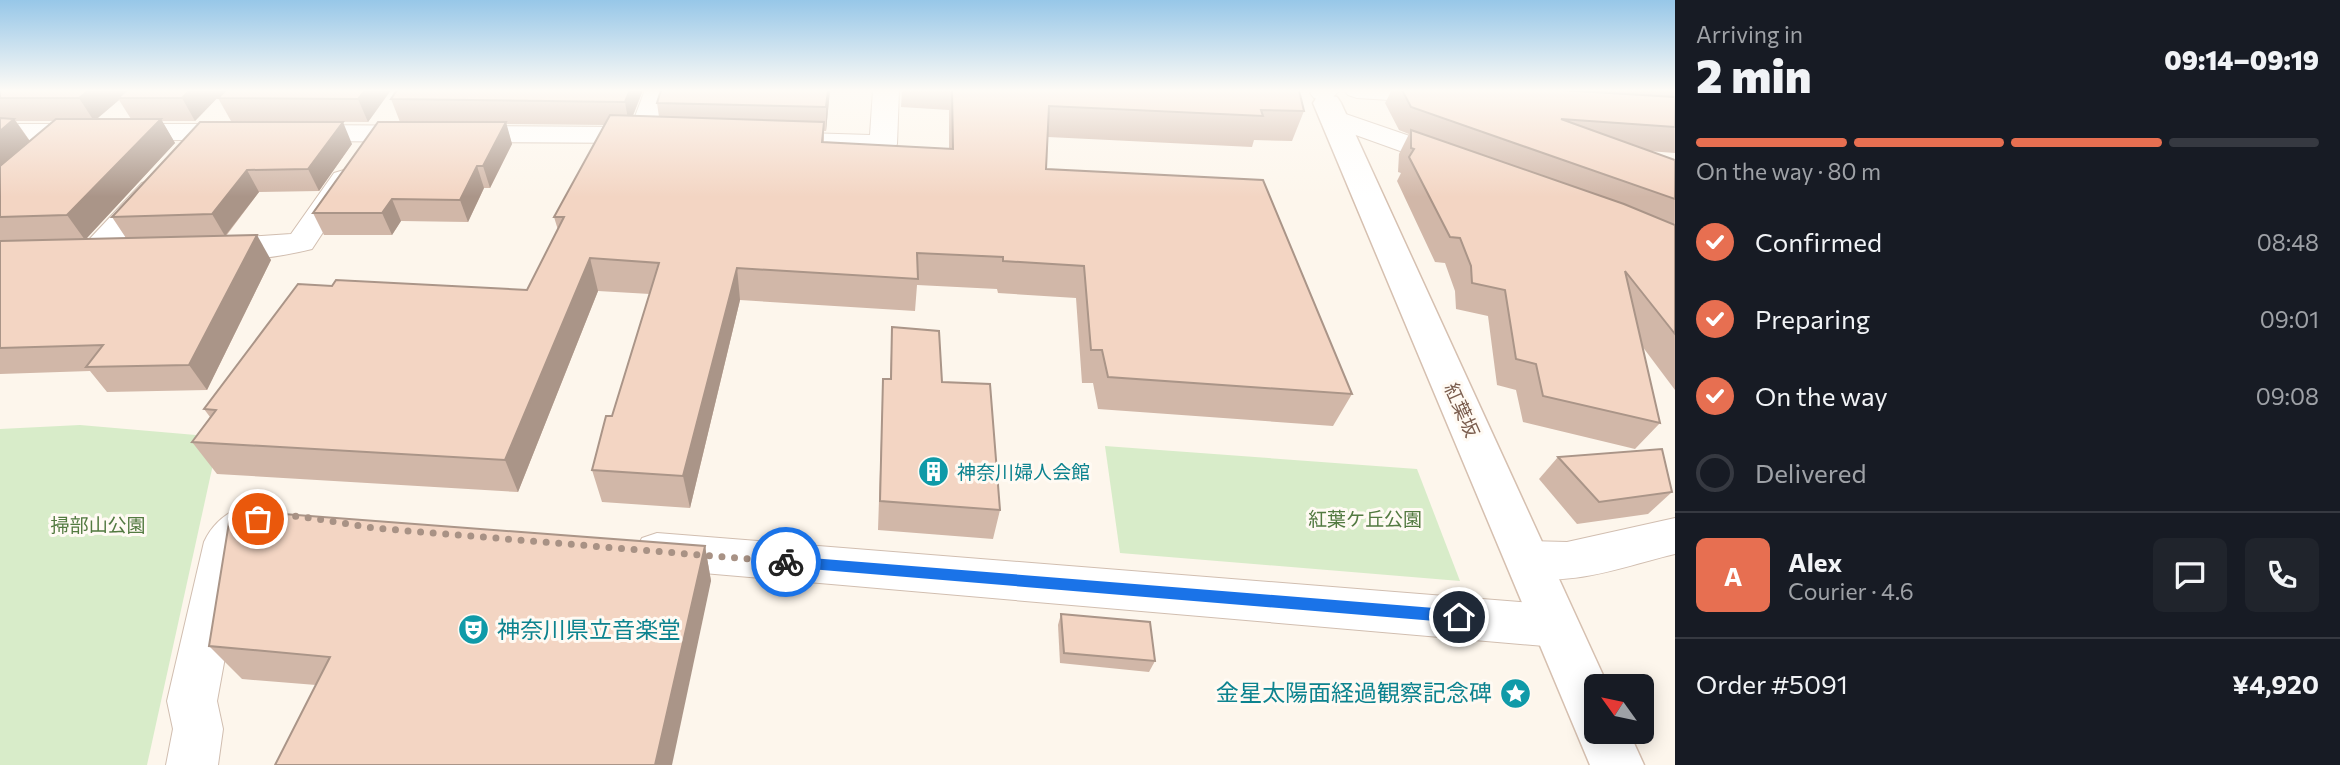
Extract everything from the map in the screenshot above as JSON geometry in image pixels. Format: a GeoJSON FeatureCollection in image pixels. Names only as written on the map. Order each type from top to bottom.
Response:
{"type":"FeatureCollection","features":[{"type":"Feature","properties":{"kind":"street"},"geometry":{"type":"LineString","coordinates":[[102,132],[109,126]]}},
{"type":"Feature","properties":{"kind":"street"},"geometry":{"type":"LineString","coordinates":[[139,251],[80,253],[171,167],[209,126]]}},
{"type":"Feature","properties":{"kind":"street"},"geometry":{"type":"LineString","coordinates":[[0,132],[203,132],[316,126]]}},
{"type":"Feature","properties":{"kind":"street"},"geometry":{"type":"LineString","coordinates":[[191,250],[257,248],[301,242],[380,126]]}},
{"type":"Feature","properties":{"kind":"street"},"geometry":{"type":"LineString","coordinates":[[463,126],[682,136]]}},
{"type":"Feature","properties":{"kind":"street"},"geometry":{"type":"LineString","coordinates":[[642,134],[645,126]]}},
{"type":"Feature","properties":{"kind":"street"},"geometry":{"type":"LineString","coordinates":[[749,139],[883,144],[884,126]]}},
{"type":"Feature","properties":{"kind":"street","name":"紅葉坂"},"geometry":{"type":"LineString","coordinates":[[1345,126],[1584,690]]}},
{"type":"Feature","properties":{"kind":"street"},"geometry":{"type":"LineString","coordinates":[[1391,126],[1480,171]]}},
{"type":"Feature","properties":{"kind":"street"},"geometry":{"type":"LineString","coordinates":[[37,156],[64,132]]}},
{"type":"Feature","properties":{"kind":"street"},"geometry":{"type":"LineString","coordinates":[[192,765],[198,729],[192,701],[225,542],[233,531],[258,519],[311,518]]}},
{"type":"Feature","properties":{"kind":"street"},"geometry":{"type":"LineString","coordinates":[[1528,560],[1567,561],[1675,536]]}},
{"type":"Feature","properties":{"kind":"street"},"geometry":{"type":"LineString","coordinates":[[624,548],[1556,626]]}},
{"type":"Feature","properties":{"kind":"street"},"geometry":{"type":"LineString","coordinates":[[1607,744],[1617,765]]}},
{"type":"Feature","properties":{"kind":"green space","name":"掃部山公園"},"geometry":{"type":"Polygon","coordinates":[[[80,425],[219,437],[147,765],[0,765],[0,429],[80,425]]]}},
{"type":"Feature","properties":{"kind":"green space","name":"紅葉ケ丘公園"},"geometry":{"type":"Polygon","coordinates":[[[1105,446],[1417,469],[1460,581],[1120,553],[1105,446]]]}},
{"type":"Feature","properties":{"kind":"building"},"geometry":{"type":"Polygon","coordinates":[[[48,126],[154,126],[67,215],[0,217],[0,166],[48,126]]]}},
{"type":"Feature","properties":{"kind":"building"},"geometry":{"type":"Polygon","coordinates":[[[197,126],[340,126],[308,169],[247,170],[212,214],[112,217],[197,126]]]}},
{"type":"Feature","properties":{"kind":"building"},"geometry":{"type":"Polygon","coordinates":[[[375,126],[504,126],[483,166],[477,166],[460,200],[392,199],[382,213],[313,213],[375,126]]]}},
{"type":"Feature","properties":{"kind":"building"},"geometry":{"type":"Polygon","coordinates":[[[604,126],[824,126],[822,142],[953,149],[953,126],[1048,126],[1046,169],[1263,180],[1352,394],[1108,377],[1102,350],[1091,350],[1084,266],[1003,261],[1003,257],[917,253],[918,279],[737,268],[683,476],[592,470],[606,416],[612,416],[659,263],[590,258],[505,460],[192,442],[216,410],[204,409],[298,284],[332,286],[336,280],[527,290],[564,217],[554,217],[604,126]]]}},
{"type":"Feature","properties":{"kind":"building"},"geometry":{"type":"Polygon","coordinates":[[[1465,126],[1580,126],[1675,160],[1675,199],[1465,126]]]}},
{"type":"Feature","properties":{"kind":"building"},"geometry":{"type":"Polygon","coordinates":[[[1411,130],[1624,204],[1675,225],[1675,334],[1625,271],[1660,423],[1543,396],[1536,364],[1516,359],[1505,290],[1472,283],[1471,266],[1460,238],[1450,237],[1409,157],[1414,149],[1411,148],[1411,130]]]}},
{"type":"Feature","properties":{"kind":"building"},"geometry":{"type":"Polygon","coordinates":[[[257,235],[189,365],[86,367],[103,345],[0,348],[0,241],[257,235]]]}},
{"type":"Feature","properties":{"kind":"building","name":"神奈川婦人会館"},"geometry":{"type":"Polygon","coordinates":[[[892,327],[939,331],[942,382],[990,384],[1000,510],[880,501],[883,379],[891,379],[892,327]]]}},
{"type":"Feature","properties":{"kind":"building"},"geometry":{"type":"Polygon","coordinates":[[[1662,449],[1672,492],[1599,502],[1558,457],[1662,449]]]}},
{"type":"Feature","properties":{"kind":"building","name":"神奈川県立音楽堂"},"geometry":{"type":"Polygon","coordinates":[[[231,510],[705,546],[655,765],[275,765],[330,657],[209,646],[231,510]]]}},
{"type":"Feature","properties":{"kind":"building"},"geometry":{"type":"Polygon","coordinates":[[[1061,614],[1150,622],[1155,661],[1064,653],[1061,614]]]}},
{"type":"Feature","properties":{"kind":"way so far"},"geometry":{"type":"LineString","coordinates":[[258,519],[298,516],[373,528],[786,562]]}},
{"type":"Feature","properties":{"kind":"place","name":"神奈川婦人会館"},"geometry":{"type":"Point","coordinates":[934,472]}},
{"type":"Feature","properties":{"kind":"place","name":"神奈川県立音楽堂"},"geometry":{"type":"Point","coordinates":[474,630]}},
{"type":"Feature","properties":{"kind":"place","name":"金星太陽面経過観察記念碑"},"geometry":{"type":"Point","coordinates":[1515,693]}},
{"type":"Feature","properties":{"kind":"route"},"geometry":{"type":"LineString","coordinates":[[786,562],[1459,617]]}}]}
